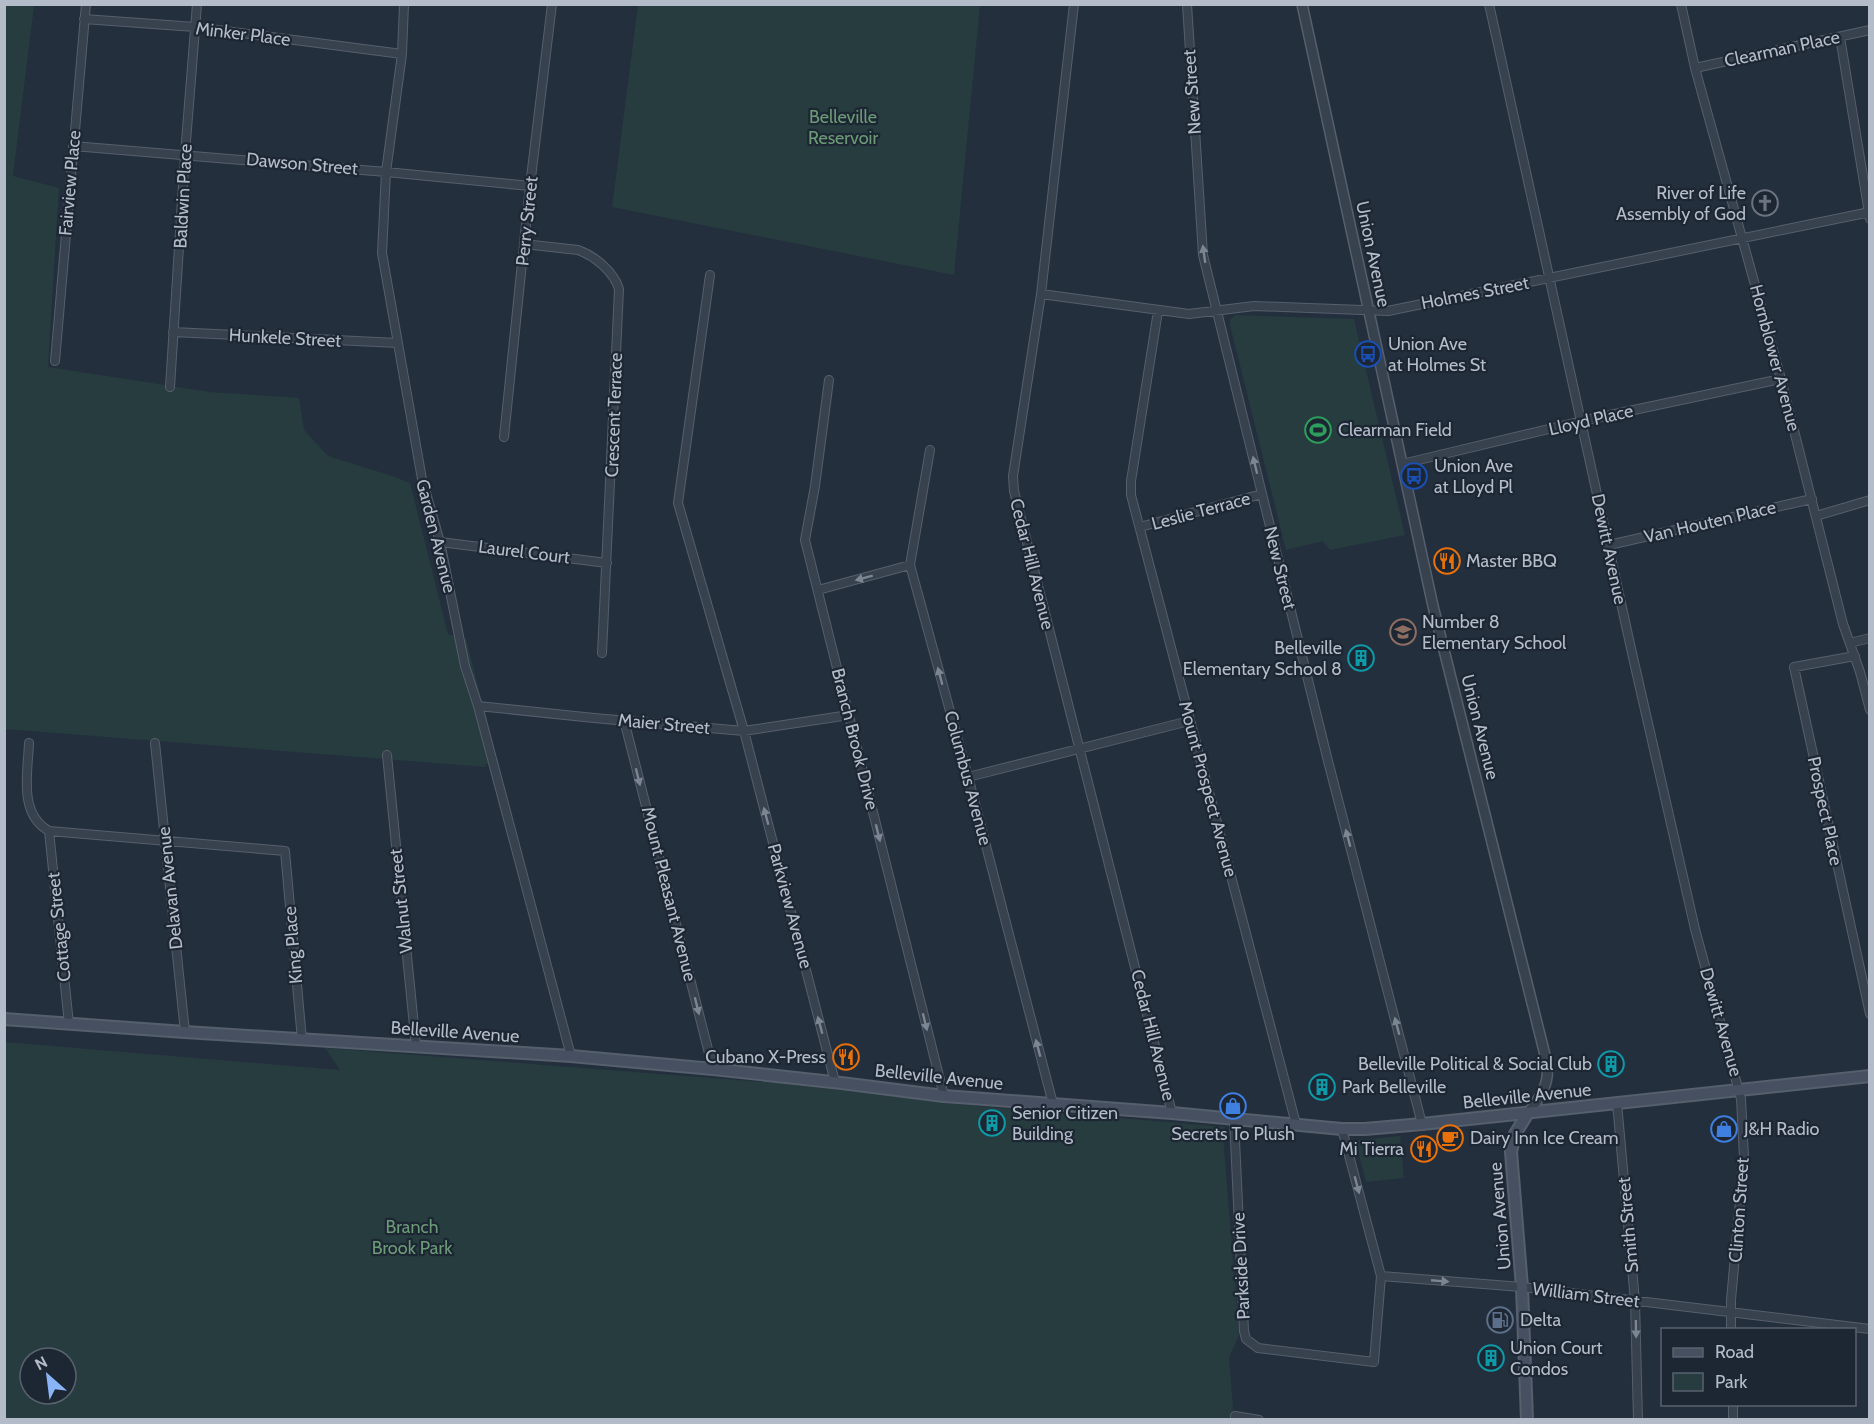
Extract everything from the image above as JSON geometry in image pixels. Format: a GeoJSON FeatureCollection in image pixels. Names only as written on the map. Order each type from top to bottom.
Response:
{"type":"FeatureCollection","features":[{"type":"Feature","properties":{"kind":"main road","name":"Belleville Avenue"},"geometry":{"type":"LineString","coordinates":[[4,1019],[571,1056],[713,1068],[944,1096],[1365,1129],[1869,1076]]}},
{"type":"Feature","properties":{"kind":"main road","name":"Union Avenue"},"geometry":{"type":"LineString","coordinates":[[1527,1419],[1522,1287],[1511,1152],[1515,1134],[1528,1113]]}},
{"type":"Feature","properties":{"kind":"street","name":"Fairview Place"},"geometry":{"type":"LineString","coordinates":[[55,361],[86,4]]}},
{"type":"Feature","properties":{"kind":"street","name":"Baldwin Place"},"geometry":{"type":"LineString","coordinates":[[170,387],[196,4]]}},
{"type":"Feature","properties":{"kind":"street","name":"Garden Avenue"},"geometry":{"type":"LineString","coordinates":[[404,4],[402,54],[386,172],[382,253],[422,479],[440,542],[465,666],[478,706],[571,1056]]}},
{"type":"Feature","properties":{"kind":"street","name":"Perry Street"},"geometry":{"type":"LineString","coordinates":[[504,437],[530,186],[552,4]]}},
{"type":"Feature","properties":{"kind":"street","name":"Cedar Hill Avenue"},"geometry":{"type":"LineString","coordinates":[[1074,4],[1041,294],[1013,476],[1014,490],[1173,1113]]}},
{"type":"Feature","properties":{"kind":"street","name":"New Street"},"geometry":{"type":"LineString","coordinates":[[1186,4],[1203,255],[1328,761],[1422,1124]]}},
{"type":"Feature","properties":{"kind":"street","name":"Union Avenue"},"geometry":{"type":"LineString","coordinates":[[1302,4],[1433,606],[1547,1063],[1545,1088],[1528,1113]]}},
{"type":"Feature","properties":{"kind":"street","name":"Dewitt Avenue"},"geometry":{"type":"LineString","coordinates":[[1489,4],[1695,929],[1739,1091]]}},
{"type":"Feature","properties":{"kind":"street","name":"Hornblower Avenue"},"geometry":{"type":"LineString","coordinates":[[1681,4],[1695,68],[1781,379],[1843,624],[1855,656],[1869,710]]}},
{"type":"Feature","properties":{"kind":"street","name":"Minker Place"},"geometry":{"type":"LineString","coordinates":[[84,19],[195,27],[402,54]]}},
{"type":"Feature","properties":{"kind":"street","name":"Clearman Place"},"geometry":{"type":"LineString","coordinates":[[1695,68],[1869,30]]}},
{"type":"Feature","properties":{"kind":"street"},"geometry":{"type":"LineString","coordinates":[[1840,36],[1869,214]]}},
{"type":"Feature","properties":{"kind":"street","name":"Dawson Street"},"geometry":{"type":"LineString","coordinates":[[73,146],[530,186]]}},
{"type":"Feature","properties":{"kind":"street","name":"Holmes Street"},"geometry":{"type":"LineString","coordinates":[[1041,294],[1189,314],[1254,306],[1388,311],[1869,214]]}},
{"type":"Feature","properties":{"kind":"street","name":"Crescent Terrace"},"geometry":{"type":"LineString","coordinates":[[524,244],[585,252],[615,278],[619,289],[602,653]]}},
{"type":"Feature","properties":{"kind":"street","name":"Parkview Avenue"},"geometry":{"type":"LineString","coordinates":[[711,274],[678,503],[744,731],[835,1082]]}},
{"type":"Feature","properties":{"kind":"street","name":"Mount Prospect Avenue"},"geometry":{"type":"LineString","coordinates":[[1158,311],[1131,481],[1131,495],[1296,1124]]}},
{"type":"Feature","properties":{"kind":"street","name":"Hunkele Street"},"geometry":{"type":"LineString","coordinates":[[173,332],[398,343]]}},
{"type":"Feature","properties":{"kind":"street","name":"Lloyd Place"},"geometry":{"type":"LineString","coordinates":[[1402,464],[1781,379]]}},
{"type":"Feature","properties":{"kind":"street","name":"Branch Brook Drive"},"geometry":{"type":"LineString","coordinates":[[829,380],[815,486],[805,540],[944,1096]]}},
{"type":"Feature","properties":{"kind":"street","name":"Columbus Avenue"},"geometry":{"type":"LineString","coordinates":[[930,450],[910,565],[1053,1104]]}},
{"type":"Feature","properties":{"kind":"street","name":"Leslie Terrace"},"geometry":{"type":"LineString","coordinates":[[1140,527],[1262,494]]}},
{"type":"Feature","properties":{"kind":"street","name":"Van Houten Place"},"geometry":{"type":"LineString","coordinates":[[1609,545],[1812,499]]}},
{"type":"Feature","properties":{"kind":"street"},"geometry":{"type":"LineString","coordinates":[[1816,516],[1869,500]]}},
{"type":"Feature","properties":{"kind":"street","name":"Laurel Court"},"geometry":{"type":"LineString","coordinates":[[440,542],[607,563]]}},
{"type":"Feature","properties":{"kind":"street"},"geometry":{"type":"LineString","coordinates":[[818,590],[910,565]]}},
{"type":"Feature","properties":{"kind":"street"},"geometry":{"type":"LineString","coordinates":[[1850,643],[1869,638]]}},
{"type":"Feature","properties":{"kind":"street","name":"Prospect Place"},"geometry":{"type":"LineString","coordinates":[[1855,656],[1794,667],[1869,1014]]}},
{"type":"Feature","properties":{"kind":"street","name":"Maier Street"},"geometry":{"type":"LineString","coordinates":[[478,706],[744,731],[849,715]]}},
{"type":"Feature","properties":{"kind":"street","name":"Mount Pleasant Avenue"},"geometry":{"type":"LineString","coordinates":[[624,720],[713,1068]]}},
{"type":"Feature","properties":{"kind":"street"},"geometry":{"type":"LineString","coordinates":[[968,777],[1190,721]]}},
{"type":"Feature","properties":{"kind":"street"},"geometry":{"type":"LineString","coordinates":[[29,743],[27,789],[29,805],[36,821],[49,831],[165,840]]}},
{"type":"Feature","properties":{"kind":"street","name":"Delavan Avenue"},"geometry":{"type":"LineString","coordinates":[[155,743],[185,1032]]}},
{"type":"Feature","properties":{"kind":"street","name":"Walnut Street"},"geometry":{"type":"LineString","coordinates":[[387,755],[416,1046]]}},
{"type":"Feature","properties":{"kind":"street","name":"Cottage Street"},"geometry":{"type":"LineString","coordinates":[[49,831],[69,1024]]}},
{"type":"Feature","properties":{"kind":"street","name":"King Place"},"geometry":{"type":"LineString","coordinates":[[165,840],[285,851],[302,1040]]}},
{"type":"Feature","properties":{"kind":"street","name":"Clinton Street"},"geometry":{"type":"LineString","coordinates":[[1731,1328],[1730,1311],[1744,1157],[1742,1106],[1739,1091]]}},
{"type":"Feature","properties":{"kind":"street","name":"Smith Street"},"geometry":{"type":"LineString","coordinates":[[1617,1103],[1635,1302],[1638,1419]]}},
{"type":"Feature","properties":{"kind":"street","name":"Parkside Drive"},"geometry":{"type":"LineString","coordinates":[[1234,1119],[1246,1339],[1258,1348],[1374,1362],[1381,1276]]}},
{"type":"Feature","properties":{"kind":"street"},"geometry":{"type":"LineString","coordinates":[[1342,1128],[1381,1276]]}},
{"type":"Feature","properties":{"kind":"street","name":"William Street"},"geometry":{"type":"LineString","coordinates":[[1381,1276],[1522,1287],[1869,1329]]}},
{"type":"Feature","properties":{"kind":"street"},"geometry":{"type":"LineString","coordinates":[[1235,1416],[1259,1419]]}},
{"type":"Feature","properties":{"kind":"green space"},"geometry":{"type":"Polygon","coordinates":[[[4,5],[34,5],[13,176],[59,188],[48,367],[210,392],[299,398],[304,430],[328,456],[410,483],[448,634],[466,639],[498,765],[485,764],[486,767],[5,729],[4,5]]]}},
{"type":"Feature","properties":{"kind":"green space","name":"Belleville Reservoir"},"geometry":{"type":"Polygon","coordinates":[[[638,5],[980,5],[954,275],[612,207],[638,5]]]}},
{"type":"Feature","properties":{"kind":"green space","name":"Clearman Field"},"geometry":{"type":"Polygon","coordinates":[[[1235,315],[1354,319],[1405,535],[1330,550],[1323,541],[1286,550],[1230,325],[1230,320],[1235,315]]]}},
{"type":"Feature","properties":{"kind":"green space","name":"Branch Brook Park"},"geometry":{"type":"Polygon","coordinates":[[[5,1042],[340,1070],[325,1048],[778,1083],[965,1105],[1225,1127],[1223,1136],[1239,1335],[1229,1358],[1234,1419],[5,1419],[5,1042]]]}},
{"type":"Feature","properties":{"kind":"green space"},"geometry":{"type":"Polygon","coordinates":[[[1400,1136],[1404,1178],[1366,1182],[1356,1143],[1358,1140],[1400,1136]]]}},
{"type":"Feature","properties":{"kind":"place","name":"River of Life Assembly of God"},"geometry":{"type":"Point","coordinates":[1765,203]}},
{"type":"Feature","properties":{"kind":"place","name":"Union Ave at Holmes St"},"geometry":{"type":"Point","coordinates":[1368,354]}},
{"type":"Feature","properties":{"kind":"place","name":"Clearman Field"},"geometry":{"type":"Point","coordinates":[1318,430]}},
{"type":"Feature","properties":{"kind":"place","name":"Union Ave at Lloyd Pl"},"geometry":{"type":"Point","coordinates":[1414,476]}},
{"type":"Feature","properties":{"kind":"place","name":"Master BBQ"},"geometry":{"type":"Point","coordinates":[1447,561]}},
{"type":"Feature","properties":{"kind":"place","name":"Number 8 Elementary School"},"geometry":{"type":"Point","coordinates":[1403,632]}},
{"type":"Feature","properties":{"kind":"place","name":"Belleville Elementary School 8"},"geometry":{"type":"Point","coordinates":[1361,658]}},
{"type":"Feature","properties":{"kind":"place","name":"Cubano X-Press"},"geometry":{"type":"Point","coordinates":[846,1057]}},
{"type":"Feature","properties":{"kind":"place","name":"Belleville Political & Social Club"},"geometry":{"type":"Point","coordinates":[1611,1064]}},
{"type":"Feature","properties":{"kind":"place","name":"Park Belleville"},"geometry":{"type":"Point","coordinates":[1322,1087]}},
{"type":"Feature","properties":{"kind":"place","name":"Secrets To Plush"},"geometry":{"type":"Point","coordinates":[1233,1106]}},
{"type":"Feature","properties":{"kind":"place","name":"Senior Citizen Building"},"geometry":{"type":"Point","coordinates":[992,1123]}},
{"type":"Feature","properties":{"kind":"place","name":"J&H Radio"},"geometry":{"type":"Point","coordinates":[1724,1129]}},
{"type":"Feature","properties":{"kind":"place","name":"Dairy Inn Ice Cream"},"geometry":{"type":"Point","coordinates":[1450,1138]}},
{"type":"Feature","properties":{"kind":"place","name":"Mi Tierra"},"geometry":{"type":"Point","coordinates":[1424,1149]}},
{"type":"Feature","properties":{"kind":"place","name":"Delta"},"geometry":{"type":"Point","coordinates":[1500,1320]}},
{"type":"Feature","properties":{"kind":"place","name":"Union Court Condos"},"geometry":{"type":"Point","coordinates":[1491,1358]}}]}
